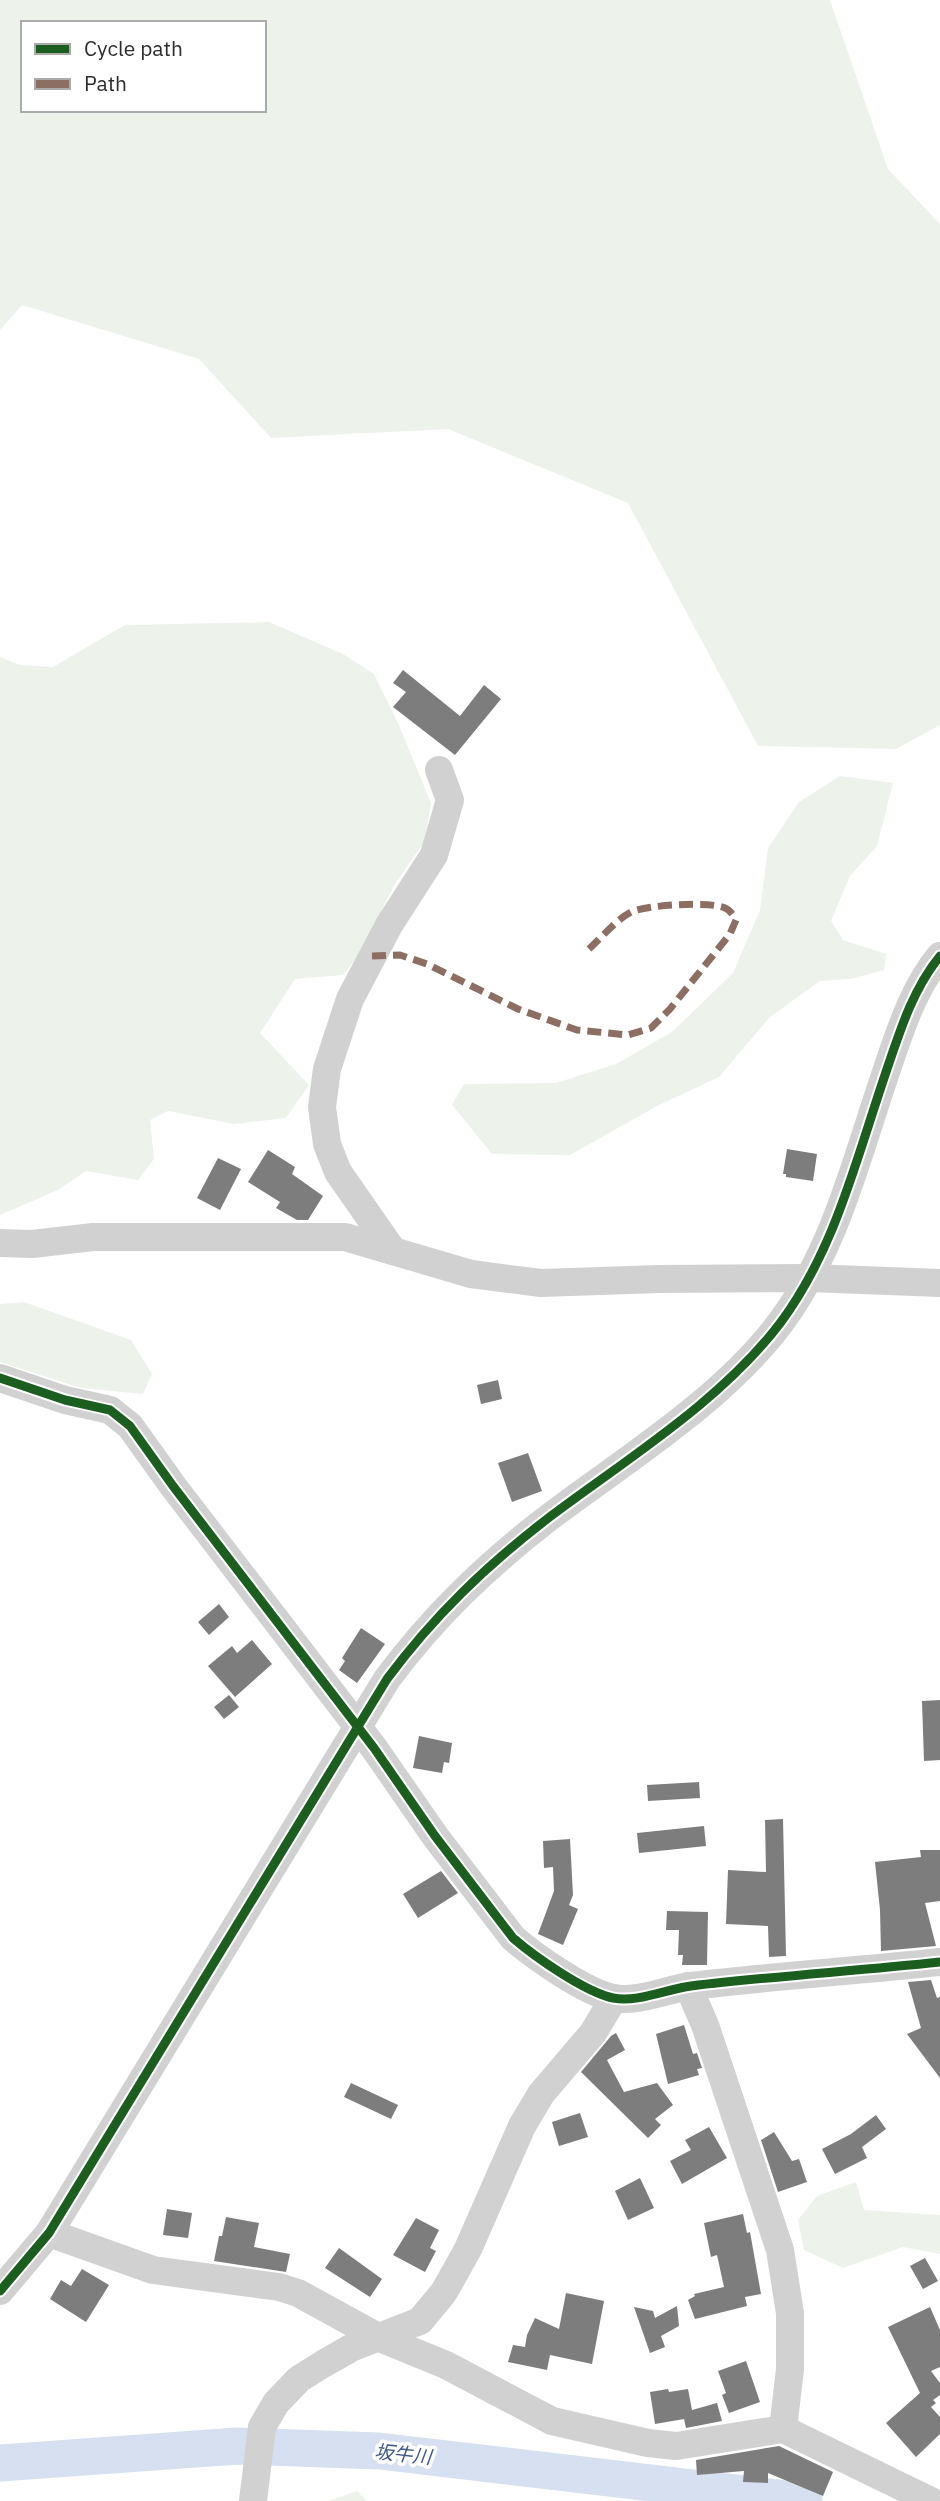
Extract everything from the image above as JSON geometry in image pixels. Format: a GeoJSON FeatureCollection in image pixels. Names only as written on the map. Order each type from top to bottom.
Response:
{"type":"FeatureCollection","features":[{"type":"Feature","properties":{"kind":"street"},"geometry":{"type":"LineString","coordinates":[[393,1251],[338,1172],[327,1144],[322,1107],[327,1069],[350,999],[389,925],[434,855],[450,800],[439,770]]}},
{"type":"Feature","properties":{"kind":"street"},"geometry":{"type":"LineString","coordinates":[[0,2291],[49,2233],[358,1728],[415,1641],[455,1597],[546,1521],[712,1394],[752,1356],[780,1323],[810,1278],[855,1168],[906,1013],[940,956]]}},
{"type":"Feature","properties":{"kind":"street"},"geometry":{"type":"LineString","coordinates":[[0,1243],[32,1244],[93,1237],[345,1237],[471,1274],[541,1283],[810,1278],[940,1283]]}},
{"type":"Feature","properties":{"kind":"street"},"geometry":{"type":"LineString","coordinates":[[0,1378],[65,1400],[110,1410],[130,1426],[513,1938],[592,1991],[614,1998],[688,1986],[940,1962]]}},
{"type":"Feature","properties":{"kind":"street"},"geometry":{"type":"LineString","coordinates":[[688,1986],[705,2025],[780,2250],[790,2313],[790,2369],[783,2429]]}},
{"type":"Feature","properties":{"kind":"street"},"geometry":{"type":"LineString","coordinates":[[253,2501],[262,2427],[276,2403],[299,2379],[351,2348],[421,2321],[444,2292],[468,2249],[528,2115],[541,2094],[593,2033],[614,1998]]}},
{"type":"Feature","properties":{"kind":"street"},"geometry":{"type":"LineString","coordinates":[[49,2233],[153,2270],[279,2287],[298,2293],[380,2339],[446,2365],[552,2421],[648,2444],[676,2446],[783,2429],[931,2501]]}},
{"type":"Feature","properties":{"kind":"shaded area"},"geometry":{"type":"Polygon","coordinates":[[[0,0],[830,0],[888,169],[940,224],[940,725],[896,749],[758,746],[628,503],[448,429],[271,438],[199,359],[22,305],[0,330],[0,0]]]}},
{"type":"Feature","properties":{"kind":"shaded area"},"geometry":{"type":"Polygon","coordinates":[[[269,622],[343,654],[374,674],[398,723],[431,803],[425,841],[395,884],[359,955],[343,975],[295,979],[260,1033],[309,1085],[286,1118],[234,1124],[168,1111],[150,1120],[154,1159],[138,1180],[86,1171],[58,1190],[0,1215],[0,657],[20,665],[53,667],[125,625],[269,622]]]}},
{"type":"Feature","properties":{"kind":"shaded area"},"geometry":{"type":"Polygon","coordinates":[[[840,776],[893,783],[877,846],[850,876],[831,921],[843,940],[886,954],[884,970],[851,979],[820,981],[770,1017],[719,1077],[657,1106],[570,1155],[492,1154],[452,1105],[464,1084],[556,1083],[616,1064],[672,1032],[733,973],[760,910],[768,848],[799,802],[840,776]]]}},
{"type":"Feature","properties":{"kind":"shaded area"},"geometry":{"type":"Polygon","coordinates":[[[24,1302],[131,1340],[152,1374],[143,1394],[81,1388],[0,1362],[0,1304],[24,1302]]]}},
{"type":"Feature","properties":{"kind":"shaded area"},"geometry":{"type":"Polygon","coordinates":[[[856,2182],[864,2210],[940,2215],[940,2254],[903,2247],[843,2268],[804,2250],[798,2220],[817,2196],[856,2182]]]}},
{"type":"Feature","properties":{"kind":"shaded area"},"geometry":{"type":"Polygon","coordinates":[[[357,2491],[367,2501],[329,2501],[357,2491]]]}},
{"type":"Feature","properties":{"kind":"building"},"geometry":{"type":"Polygon","coordinates":[[[403,670],[460,716],[484,685],[501,699],[455,755],[393,707],[406,692],[393,683],[403,670]]]}},
{"type":"Feature","properties":{"kind":"building"},"geometry":{"type":"Polygon","coordinates":[[[787,1149],[817,1154],[813,1181],[786,1177],[786,1174],[783,1174],[787,1149]]]}},
{"type":"Feature","properties":{"kind":"building"},"geometry":{"type":"Polygon","coordinates":[[[268,1150],[295,1167],[292,1174],[323,1196],[308,1220],[297,1220],[276,1208],[280,1202],[248,1182],[268,1150]]]}},
{"type":"Feature","properties":{"kind":"building"},"geometry":{"type":"Polygon","coordinates":[[[218,1158],[241,1169],[220,1210],[197,1198],[218,1158]]]}},
{"type":"Feature","properties":{"kind":"building"},"geometry":{"type":"Polygon","coordinates":[[[498,1380],[502,1399],[481,1404],[477,1385],[498,1380]]]}},
{"type":"Feature","properties":{"kind":"building"},"geometry":{"type":"Polygon","coordinates":[[[528,1453],[542,1491],[512,1502],[498,1463],[528,1453]]]}},
{"type":"Feature","properties":{"kind":"building"},"geometry":{"type":"Polygon","coordinates":[[[219,1604],[229,1617],[209,1635],[198,1622],[219,1604]]]}},
{"type":"Feature","properties":{"kind":"building"},"geometry":{"type":"Polygon","coordinates":[[[361,1628],[385,1644],[357,1683],[339,1670],[345,1661],[342,1658],[361,1628]]]}},
{"type":"Feature","properties":{"kind":"building"},"geometry":{"type":"Polygon","coordinates":[[[252,1640],[272,1664],[235,1697],[208,1666],[232,1646],[237,1653],[252,1640]]]}},
{"type":"Feature","properties":{"kind":"building"},"geometry":{"type":"Polygon","coordinates":[[[229,1695],[239,1707],[224,1719],[214,1707],[229,1695]]]}},
{"type":"Feature","properties":{"kind":"building"},"geometry":{"type":"Polygon","coordinates":[[[940,1700],[940,1760],[924,1761],[922,1701],[940,1700]]]}},
{"type":"Feature","properties":{"kind":"building"},"geometry":{"type":"Polygon","coordinates":[[[419,1736],[452,1743],[449,1763],[444,1762],[442,1773],[413,1768],[419,1736]]]}},
{"type":"Feature","properties":{"kind":"building"},"geometry":{"type":"Polygon","coordinates":[[[699,1782],[700,1798],[648,1801],[647,1785],[699,1782]]]}},
{"type":"Feature","properties":{"kind":"building"},"geometry":{"type":"Polygon","coordinates":[[[783,1819],[786,1956],[769,1957],[768,1926],[726,1924],[728,1870],[766,1872],[765,1820],[783,1819]]]}},
{"type":"Feature","properties":{"kind":"building"},"geometry":{"type":"Polygon","coordinates":[[[704,1826],[706,1846],[639,1853],[637,1833],[704,1826]]]}},
{"type":"Feature","properties":{"kind":"building"},"geometry":{"type":"Polygon","coordinates":[[[570,1839],[573,1895],[569,1905],[578,1909],[563,1945],[538,1934],[554,1891],[553,1867],[544,1868],[543,1841],[570,1839]]]}},
{"type":"Feature","properties":{"kind":"building"},"geometry":{"type":"Polygon","coordinates":[[[920,1850],[940,1850],[940,1901],[925,1903],[936,1946],[881,1951],[875,1862],[921,1857],[920,1850]]]}},
{"type":"Feature","properties":{"kind":"building"},"geometry":{"type":"Polygon","coordinates":[[[441,1871],[458,1893],[418,1918],[403,1894],[441,1871]]]}},
{"type":"Feature","properties":{"kind":"building"},"geometry":{"type":"Polygon","coordinates":[[[667,1911],[708,1912],[707,1965],[682,1965],[683,1955],[678,1955],[679,1930],[666,1930],[667,1911]]]}},
{"type":"Feature","properties":{"kind":"building"},"geometry":{"type":"Polygon","coordinates":[[[931,1980],[937,1998],[940,1997],[940,2078],[907,2034],[921,2028],[908,1982],[931,1980]]]}},
{"type":"Feature","properties":{"kind":"building"},"geometry":{"type":"Polygon","coordinates":[[[684,2025],[693,2054],[697,2053],[702,2068],[697,2069],[699,2075],[668,2084],[656,2034],[684,2025]]]}},
{"type":"Feature","properties":{"kind":"building"},"geometry":{"type":"Polygon","coordinates":[[[616,2033],[625,2050],[607,2060],[624,2092],[657,2083],[673,2105],[655,2119],[661,2125],[648,2138],[581,2072],[616,2033]]]}},
{"type":"Feature","properties":{"kind":"building"},"geometry":{"type":"Polygon","coordinates":[[[351,2083],[398,2105],[391,2119],[344,2097],[351,2083]]]}},
{"type":"Feature","properties":{"kind":"building"},"geometry":{"type":"Polygon","coordinates":[[[580,2113],[588,2137],[559,2146],[552,2122],[580,2113]]]}},
{"type":"Feature","properties":{"kind":"building"},"geometry":{"type":"Polygon","coordinates":[[[876,2115],[886,2129],[862,2147],[867,2158],[835,2174],[822,2149],[851,2134],[876,2115]]]}},
{"type":"Feature","properties":{"kind":"building"},"geometry":{"type":"Polygon","coordinates":[[[709,2127],[727,2158],[682,2184],[670,2161],[691,2150],[685,2140],[709,2127]]]}},
{"type":"Feature","properties":{"kind":"building"},"geometry":{"type":"Polygon","coordinates":[[[774,2132],[792,2161],[799,2159],[807,2182],[778,2192],[761,2140],[774,2132]]]}},
{"type":"Feature","properties":{"kind":"building"},"geometry":{"type":"Polygon","coordinates":[[[640,2178],[654,2208],[628,2220],[615,2191],[640,2178]]]}},
{"type":"Feature","properties":{"kind":"building"},"geometry":{"type":"Polygon","coordinates":[[[167,2209],[192,2213],[188,2238],[163,2235],[167,2209]]]}},
{"type":"Feature","properties":{"kind":"building"},"geometry":{"type":"Polygon","coordinates":[[[743,2214],[747,2233],[750,2232],[761,2294],[745,2297],[747,2306],[695,2319],[688,2300],[695,2296],[694,2294],[724,2287],[717,2255],[711,2257],[704,2223],[743,2214]]]}},
{"type":"Feature","properties":{"kind":"building"},"geometry":{"type":"Polygon","coordinates":[[[226,2217],[259,2223],[254,2247],[290,2254],[286,2272],[214,2261],[226,2217]]]}},
{"type":"Feature","properties":{"kind":"building"},"geometry":{"type":"Polygon","coordinates":[[[416,2218],[439,2230],[430,2248],[436,2251],[425,2272],[393,2255],[416,2218]]]}},
{"type":"Feature","properties":{"kind":"building"},"geometry":{"type":"Polygon","coordinates":[[[339,2248],[382,2279],[370,2297],[325,2268],[339,2248]]]}},
{"type":"Feature","properties":{"kind":"building"},"geometry":{"type":"Polygon","coordinates":[[[925,2258],[938,2281],[923,2289],[910,2266],[925,2258]]]}},
{"type":"Feature","properties":{"kind":"building"},"geometry":{"type":"Polygon","coordinates":[[[82,2269],[109,2285],[86,2322],[50,2299],[61,2280],[71,2286],[82,2269]]]}},
{"type":"Feature","properties":{"kind":"building"},"geometry":{"type":"Polygon","coordinates":[[[566,2293],[604,2301],[592,2364],[550,2355],[547,2370],[508,2362],[513,2345],[525,2347],[535,2318],[559,2329],[566,2293]]]}},
{"type":"Feature","properties":{"kind":"building"},"geometry":{"type":"Polygon","coordinates":[[[677,2306],[679,2326],[661,2336],[665,2347],[650,2353],[634,2307],[653,2311],[655,2318],[677,2306]]]}},
{"type":"Feature","properties":{"kind":"building"},"geometry":{"type":"Polygon","coordinates":[[[930,2307],[940,2330],[940,2367],[931,2371],[940,2383],[940,2395],[933,2400],[936,2403],[931,2407],[940,2417],[940,2434],[916,2457],[886,2423],[920,2393],[888,2327],[930,2307]]]}},
{"type":"Feature","properties":{"kind":"building"},"geometry":{"type":"Polygon","coordinates":[[[746,2361],[760,2402],[729,2413],[722,2395],[726,2393],[718,2371],[746,2361]]]}},
{"type":"Feature","properties":{"kind":"building"},"geometry":{"type":"Polygon","coordinates":[[[668,2389],[669,2392],[688,2389],[692,2410],[717,2403],[722,2421],[686,2428],[684,2419],[655,2424],[650,2392],[668,2389]]]}},
{"type":"Feature","properties":{"kind":"building"},"geometry":{"type":"Polygon","coordinates":[[[779,2446],[833,2472],[823,2496],[768,2473],[768,2483],[743,2482],[744,2471],[697,2475],[696,2460],[779,2446]]]}},
{"type":"Feature","properties":{"kind":"waterway","name":"坂牛川"},"geometry":{"type":"LineString","coordinates":[[0,2463],[237,2446],[379,2451],[804,2501]]}},
{"type":"Feature","properties":{"kind":"marked path"},"geometry":{"type":"LineString","coordinates":[[372,956],[400,955],[427,964],[518,1009],[577,1030],[628,1035],[651,1028],[670,1009],[730,934],[736,920],[728,910],[718,906],[650,907],[631,912],[620,919],[589,949]]}},
{"type":"Feature","properties":{"kind":"cycle path"},"geometry":{"type":"LineString","coordinates":[[0,2291],[49,2233],[387,1679],[405,1656],[461,1593],[502,1555],[702,1403],[731,1378],[781,1322],[800,1294],[830,1234],[907,1013],[930,969],[940,956]]}},
{"type":"Feature","properties":{"kind":"cycle path"},"geometry":{"type":"LineString","coordinates":[[0,1378],[65,1400],[110,1410],[130,1426],[374,1748],[435,1836],[513,1938],[561,1973],[589,1989],[622,1999],[691,1986],[940,1962]]}}]}
